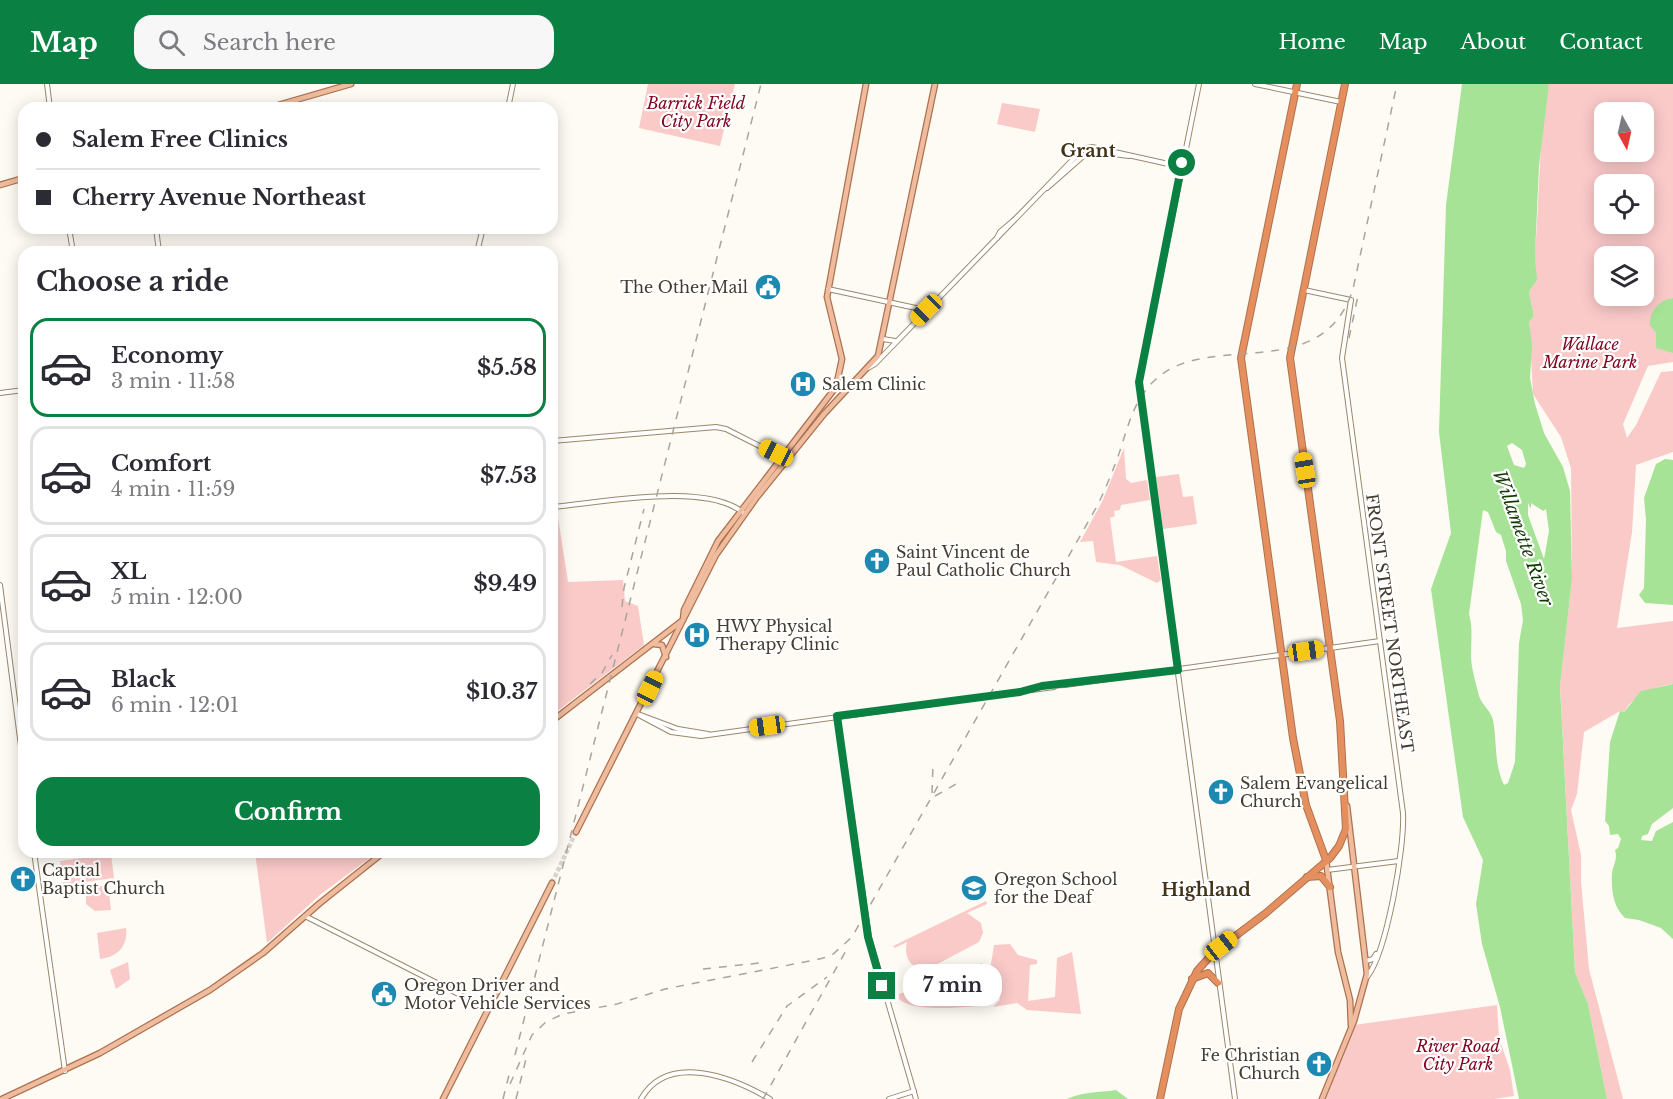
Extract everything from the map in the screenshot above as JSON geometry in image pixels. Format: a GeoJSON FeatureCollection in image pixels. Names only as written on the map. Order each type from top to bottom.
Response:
{"type":"FeatureCollection","features":[{"type":"Feature","properties":{"kind":"highway"},"geometry":{"type":"LineString","coordinates":[[1297,84],[1241,358],[1282,655],[1305,796],[1326,860]]}},
{"type":"Feature","properties":{"kind":"highway"},"geometry":{"type":"LineString","coordinates":[[1160,1099],[1177,1018],[1192,979],[1214,952],[1336,851],[1345,834],[1346,804],[1340,721],[1290,361],[1345,84]]}},
{"type":"Feature","properties":{"kind":"highway"},"geometry":{"type":"LineString","coordinates":[[1306,878],[1321,876],[1330,887]]}},
{"type":"Feature","properties":{"kind":"highway"},"geometry":{"type":"LineString","coordinates":[[1192,979],[1208,973],[1218,983]]}},
{"type":"Feature","properties":{"kind":"main road"},"geometry":{"type":"LineString","coordinates":[[289,102],[351,84]]}},
{"type":"Feature","properties":{"kind":"main road"},"geometry":{"type":"LineString","coordinates":[[784,458],[807,435],[839,379],[842,358],[828,308],[828,289],[867,84]]}},
{"type":"Feature","properties":{"kind":"main road"},"geometry":{"type":"LineString","coordinates":[[576,832],[716,555],[743,512],[818,417],[878,356],[934,84]]}},
{"type":"Feature","properties":{"kind":"main road"},"geometry":{"type":"LineString","coordinates":[[0,185],[18,180]]}},
{"type":"Feature","properties":{"kind":"main road"},"geometry":{"type":"LineString","coordinates":[[558,716],[683,620]]}},
{"type":"Feature","properties":{"kind":"main road"},"geometry":{"type":"LineString","coordinates":[[653,645],[662,645],[666,657]]}},
{"type":"Feature","properties":{"kind":"main road"},"geometry":{"type":"LineString","coordinates":[[1346,804],[1366,961]]}},
{"type":"Feature","properties":{"kind":"main road"},"geometry":{"type":"LineString","coordinates":[[2,1099],[65,1071],[203,994],[263,953],[304,916],[376,858]]}},
{"type":"Feature","properties":{"kind":"main road"},"geometry":{"type":"LineString","coordinates":[[1326,860],[1338,952],[1350,1000],[1351,1025]]}},
{"type":"Feature","properties":{"kind":"main road"},"geometry":{"type":"LineString","coordinates":[[443,1099],[552,883]]}},
{"type":"Feature","properties":{"kind":"main road","name":"FRONT STREET NORTHEAST"},"geometry":{"type":"LineString","coordinates":[[1323,1099],[1354,1021],[1367,978],[1366,961]]}},
{"type":"Feature","properties":{"kind":"street"},"geometry":{"type":"LineString","coordinates":[[47,84],[49,102]]}},
{"type":"Feature","properties":{"kind":"street"},"geometry":{"type":"LineString","coordinates":[[508,102],[513,84]]}},
{"type":"Feature","properties":{"kind":"street"},"geometry":{"type":"LineString","coordinates":[[1199,84],[1139,382],[1235,1099]]}},
{"type":"Feature","properties":{"kind":"street"},"geometry":{"type":"LineString","coordinates":[[1255,84],[1341,102]]}},
{"type":"Feature","properties":{"kind":"street"},"geometry":{"type":"LineString","coordinates":[[868,368],[875,364],[997,238],[999,232],[1015,220],[1086,147],[1182,167]]}},
{"type":"Feature","properties":{"kind":"street"},"geometry":{"type":"LineString","coordinates":[[1046,188],[1089,151],[1129,156]]}},
{"type":"Feature","properties":{"kind":"street"},"geometry":{"type":"LineString","coordinates":[[828,289],[926,310]]}},
{"type":"Feature","properties":{"kind":"street","name":"FRONT STREET NORTHEAST"},"geometry":{"type":"LineString","coordinates":[[1303,289],[1351,300],[1342,358],[1403,813],[1399,861],[1390,912],[1367,978]]}},
{"type":"Feature","properties":{"kind":"street"},"geometry":{"type":"LineString","coordinates":[[883,339],[896,341]]}},
{"type":"Feature","properties":{"kind":"street"},"geometry":{"type":"LineString","coordinates":[[0,393],[18,391]]}},
{"type":"Feature","properties":{"kind":"street"},"geometry":{"type":"LineString","coordinates":[[558,440],[716,427],[726,429],[784,458]]}},
{"type":"Feature","properties":{"kind":"street"},"geometry":{"type":"LineString","coordinates":[[558,506],[676,495],[729,503],[743,512]]}},
{"type":"Feature","properties":{"kind":"street"},"geometry":{"type":"LineString","coordinates":[[0,585],[18,724]]}},
{"type":"Feature","properties":{"kind":"street"},"geometry":{"type":"LineString","coordinates":[[637,714],[678,734],[695,737],[1380,641]]}},
{"type":"Feature","properties":{"kind":"street"},"geometry":{"type":"LineString","coordinates":[[837,716],[868,937],[916,1099]]}},
{"type":"Feature","properties":{"kind":"street"},"geometry":{"type":"LineString","coordinates":[[35,858],[65,1071]]}},
{"type":"Feature","properties":{"kind":"street"},"geometry":{"type":"LineString","coordinates":[[1327,870],[1399,861]]}},
{"type":"Feature","properties":{"kind":"street"},"geometry":{"type":"LineString","coordinates":[[304,916],[488,1009]]}},
{"type":"Feature","properties":{"kind":"street","name":"FRONT STREET NORTHEAST"},"geometry":{"type":"LineString","coordinates":[[1366,961],[1373,959],[1379,948]]}},
{"type":"Feature","properties":{"kind":"street"},"geometry":{"type":"LineString","coordinates":[[641,1099],[647,1089],[661,1078],[686,1072],[730,1079],[771,1099]]}},
{"type":"Feature","properties":{"kind":"street"},"geometry":{"type":"LineString","coordinates":[[889,1099],[914,1091]]}},
{"type":"Feature","properties":{"kind":"green space","name":"Barrick Field City Park"},"geometry":{"type":"Polygon","coordinates":[[[648,84],[735,84],[720,146],[639,128],[648,84]]]}},
{"type":"Feature","properties":{"kind":"green space","name":"Wallace Marine Park"},"geometry":{"type":"Polygon","coordinates":[[[1549,84],[1673,84],[1673,362],[1648,366],[1623,424],[1627,438],[1636,425],[1661,372],[1673,371],[1673,452],[1636,465],[1632,532],[1617,628],[1673,621],[1673,684],[1645,692],[1633,700],[1624,712],[1620,711],[1584,732],[1577,794],[1571,810],[1581,855],[1581,882],[1589,969],[1623,1099],[1607,1099],[1588,1004],[1575,972],[1560,685],[1572,579],[1571,468],[1561,437],[1533,394],[1529,322],[1534,316],[1529,292],[1536,278],[1535,252],[1541,147],[1549,84]]]}},
{"type":"Feature","properties":{"kind":"green space"},"geometry":{"type":"Polygon","coordinates":[[[1002,103],[1040,109],[1035,132],[997,124],[1002,103]]]}},
{"type":"Feature","properties":{"kind":"green space"},"geometry":{"type":"Polygon","coordinates":[[[1124,448],[1126,479],[1131,483],[1147,480],[1150,500],[1121,505],[1120,510],[1114,511],[1115,516],[1110,518],[1116,562],[1157,556],[1161,580],[1157,583],[1120,565],[1096,562],[1093,541],[1080,542],[1102,502],[1124,448]]]}},
{"type":"Feature","properties":{"kind":"green space"},"geometry":{"type":"Polygon","coordinates":[[[1179,474],[1183,497],[1193,496],[1197,524],[1163,529],[1156,477],[1179,474]]]}},
{"type":"Feature","properties":{"kind":"green space"},"geometry":{"type":"Polygon","coordinates":[[[558,517],[568,582],[623,580],[625,601],[638,606],[644,645],[558,710],[558,517]]]}},
{"type":"Feature","properties":{"kind":"green space"},"geometry":{"type":"Polygon","coordinates":[[[112,858],[114,878],[63,885],[60,861],[112,858]]]}},
{"type":"Feature","properties":{"kind":"green space"},"geometry":{"type":"Polygon","coordinates":[[[256,858],[370,858],[321,894],[267,943],[256,858]]]}},
{"type":"Feature","properties":{"kind":"green space"},"geometry":{"type":"Polygon","coordinates":[[[96,886],[108,886],[111,910],[95,911],[86,904],[86,891],[96,886]]]}},
{"type":"Feature","properties":{"kind":"green space"},"geometry":{"type":"Polygon","coordinates":[[[986,901],[987,904],[967,913],[981,923],[983,933],[979,942],[930,968],[918,968],[910,963],[906,953],[907,942],[895,948],[893,946],[986,901]]]}},
{"type":"Feature","properties":{"kind":"green space"},"geometry":{"type":"Polygon","coordinates":[[[126,928],[125,940],[120,950],[112,956],[100,959],[97,933],[126,928]]]}},
{"type":"Feature","properties":{"kind":"green space"},"geometry":{"type":"Polygon","coordinates":[[[1010,944],[1018,955],[1037,960],[1037,964],[1030,965],[1028,1001],[1055,997],[1057,958],[1072,952],[1081,1014],[1027,1010],[1017,1003],[993,1007],[1000,1000],[994,974],[990,970],[994,945],[1010,944]]]}},
{"type":"Feature","properties":{"kind":"green space"},"geometry":{"type":"Polygon","coordinates":[[[128,962],[130,979],[116,989],[110,970],[128,962]]]}},
{"type":"Feature","properties":{"kind":"green space"},"geometry":{"type":"Polygon","coordinates":[[[982,963],[988,1005],[928,1008],[899,999],[899,994],[982,963]]]}},
{"type":"Feature","properties":{"kind":"green space","name":"River Road City Park"},"geometry":{"type":"Polygon","coordinates":[[[1497,1005],[1499,1038],[1510,1070],[1514,1096],[1494,1099],[1326,1099],[1354,1025],[1497,1005]]]}},
{"type":"Feature","properties":{"kind":"water","name":"Willamette River"},"geometry":{"type":"Polygon","coordinates":[[[1462,84],[1549,84],[1539,166],[1535,256],[1537,280],[1529,292],[1534,316],[1529,322],[1532,345],[1530,378],[1544,433],[1563,467],[1570,491],[1572,579],[1560,686],[1575,972],[1588,1004],[1607,1099],[1519,1099],[1500,1007],[1482,944],[1476,904],[1483,860],[1463,817],[1431,589],[1451,533],[1439,432],[1446,205],[1462,84]],[[1512,443],[1507,446],[1514,465],[1524,468],[1526,464],[1522,450],[1512,443]],[[1528,503],[1528,515],[1544,559],[1549,531],[1546,509],[1543,511],[1531,503],[1531,509],[1528,503]],[[1483,510],[1469,614],[1473,670],[1479,696],[1493,720],[1497,761],[1504,785],[1508,783],[1515,762],[1519,643],[1523,620],[1521,604],[1506,561],[1506,551],[1501,535],[1496,532],[1488,512],[1483,510]]]}},
{"type":"Feature","properties":{"kind":"water"},"geometry":{"type":"Polygon","coordinates":[[[1673,298],[1673,353],[1656,348],[1656,332],[1650,326],[1650,321],[1659,304],[1673,298]]]}},
{"type":"Feature","properties":{"kind":"water"},"geometry":{"type":"Polygon","coordinates":[[[1665,459],[1673,460],[1673,605],[1645,603],[1639,595],[1644,588],[1646,520],[1644,498],[1656,464],[1665,459]]]}},
{"type":"Feature","properties":{"kind":"water"},"geometry":{"type":"Polygon","coordinates":[[[1673,684],[1673,808],[1652,824],[1648,834],[1642,836],[1641,840],[1652,841],[1656,831],[1673,822],[1673,939],[1661,928],[1639,920],[1625,918],[1618,909],[1613,891],[1612,873],[1616,859],[1615,850],[1621,839],[1618,834],[1610,835],[1609,826],[1605,821],[1610,742],[1620,711],[1624,712],[1641,691],[1673,684]]]}},
{"type":"Feature","properties":{"kind":"water"},"geometry":{"type":"Polygon","coordinates":[[[1116,1090],[1128,1099],[1067,1099],[1085,1093],[1116,1090]]]}},
{"type":"Feature","properties":{"kind":"tunnel"},"geometry":{"type":"LineString","coordinates":[[552,883],[576,832]]}},
{"type":"Feature","properties":{"kind":"railway"},"geometry":{"type":"LineString","coordinates":[[515,1055],[761,84]]}},
{"type":"Feature","properties":{"kind":"railway"},"geometry":{"type":"LineString","coordinates":[[510,1084],[532,1035],[546,1022],[563,1014],[617,1004],[665,989],[831,956],[852,937],[1096,508],[1116,462],[1135,408],[1147,389],[1155,380],[1178,365],[1204,358],[1291,347],[1317,337],[1338,319],[1353,289],[1397,84]]}},
{"type":"Feature","properties":{"kind":"railway"},"geometry":{"type":"LineString","coordinates":[[1349,338],[1359,291]]}},
{"type":"Feature","properties":{"kind":"railway"},"geometry":{"type":"LineString","coordinates":[[622,607],[624,588],[644,509]]}},
{"type":"Feature","properties":{"kind":"railway"},"geometry":{"type":"LineString","coordinates":[[590,684],[602,673],[612,655]]}},
{"type":"Feature","properties":{"kind":"railway"},"geometry":{"type":"LineString","coordinates":[[932,793],[933,764]]}},
{"type":"Feature","properties":{"kind":"railway"},"geometry":{"type":"LineString","coordinates":[[935,796],[956,784]]}},
{"type":"Feature","properties":{"kind":"railway"},"geometry":{"type":"LineString","coordinates":[[763,1099],[848,947]]}},
{"type":"Feature","properties":{"kind":"railway"},"geometry":{"type":"LineString","coordinates":[[703,969],[759,963]]}},
{"type":"Feature","properties":{"kind":"railway"},"geometry":{"type":"LineString","coordinates":[[752,1062],[787,1006],[827,977]]}},
{"type":"Feature","properties":{"kind":"railway"},"geometry":{"type":"LineString","coordinates":[[516,1099],[527,1055]]}},
{"type":"Feature","properties":{"kind":"railway"},"geometry":{"type":"LineString","coordinates":[[503,1099],[509,1075]]}},
{"type":"Feature","properties":{"kind":"place","name":"The Other Mail"},"geometry":{"type":"Point","coordinates":[768,287]}},
{"type":"Feature","properties":{"kind":"place","name":"Salem Clinic"},"geometry":{"type":"Point","coordinates":[803,384]}},
{"type":"Feature","properties":{"kind":"place","name":"Saint Vincent de Paul Catholic Church"},"geometry":{"type":"Point","coordinates":[877,561]}},
{"type":"Feature","properties":{"kind":"place","name":"HWY Physical Therapy Clinic"},"geometry":{"type":"Point","coordinates":[697,635]}},
{"type":"Feature","properties":{"kind":"place","name":"Salem Evangelical Church"},"geometry":{"type":"Point","coordinates":[1221,792]}},
{"type":"Feature","properties":{"kind":"place","name":"Capital Baptist Church"},"geometry":{"type":"Point","coordinates":[23,879]}},
{"type":"Feature","properties":{"kind":"place","name":"Oregon School for the Deaf"},"geometry":{"type":"Point","coordinates":[974,888]}},
{"type":"Feature","properties":{"kind":"place","name":"Oregon Driver and Motor Vehicle Services"},"geometry":{"type":"Point","coordinates":[384,994]}},
{"type":"Feature","properties":{"kind":"place","name":"Fe Christian Church"},"geometry":{"type":"Point","coordinates":[1319,1064]}},
{"type":"Feature","properties":{"kind":"district","name":"Grant"},"geometry":{"type":"Point","coordinates":[1088,151]}},
{"type":"Feature","properties":{"kind":"district","name":"Highland"},"geometry":{"type":"Point","coordinates":[1206,890]}},
{"type":"Feature","properties":{"kind":"route"},"geometry":{"type":"LineString","coordinates":[[882,986],[868,937],[837,716],[1020,692],[1034,687],[1065,686],[1178,670],[1139,382],[1182,163]]}}]}
